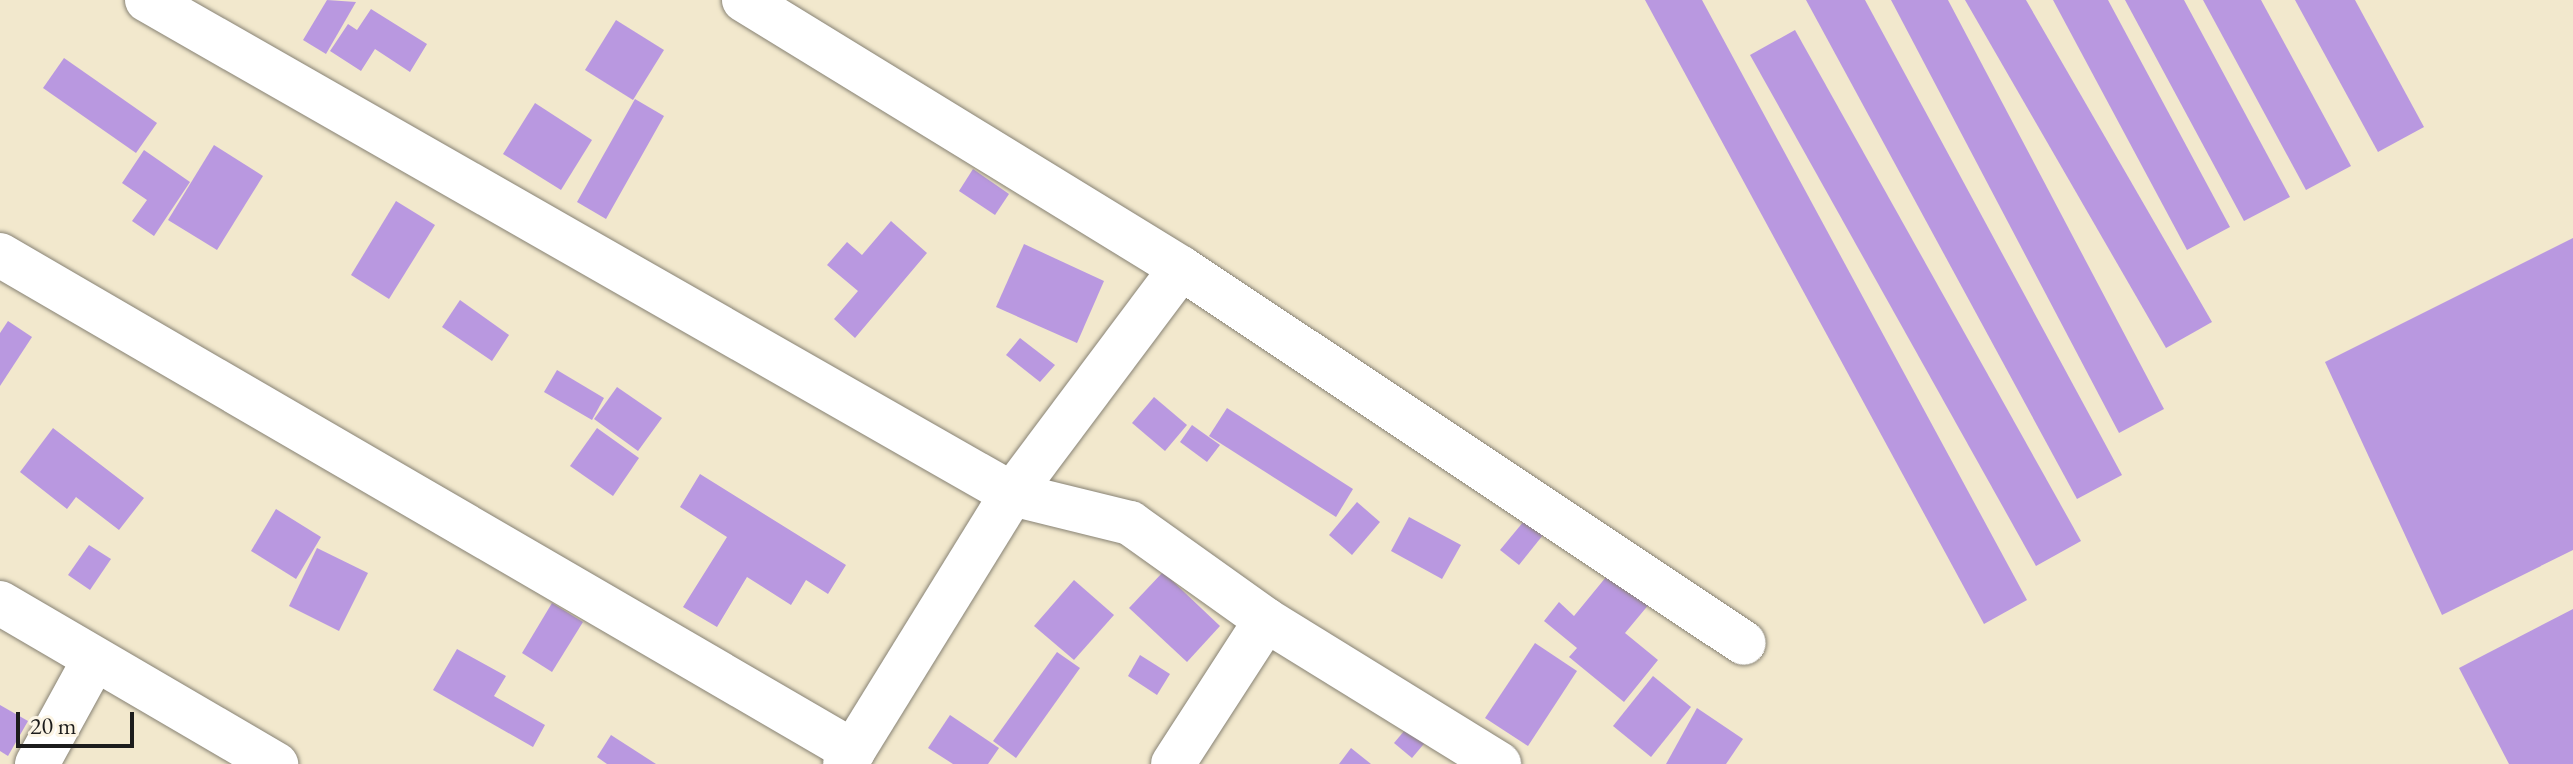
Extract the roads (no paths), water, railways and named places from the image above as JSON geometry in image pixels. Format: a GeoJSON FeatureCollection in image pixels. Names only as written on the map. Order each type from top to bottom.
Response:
{"type":"FeatureCollection","features":[{"type":"Feature","properties":{"kind":"street"},"geometry":{"type":"LineString","coordinates":[[147,0],[1012,494],[1130,523],[1266,620],[1499,764]]}},
{"type":"Feature","properties":{"kind":"street"},"geometry":{"type":"LineString","coordinates":[[744,0],[1181,268],[1744,643]]}},
{"type":"Feature","properties":{"kind":"street"},"geometry":{"type":"LineString","coordinates":[[0,255],[849,758],[1012,494],[1181,268]]}},
{"type":"Feature","properties":{"kind":"street"},"geometry":{"type":"LineString","coordinates":[[0,603],[276,764]]}},
{"type":"Feature","properties":{"kind":"street"},"geometry":{"type":"LineString","coordinates":[[1173,764],[1266,620]]}},
{"type":"Feature","properties":{"kind":"street"},"geometry":{"type":"LineString","coordinates":[[37,764],[94,660]]}}]}
